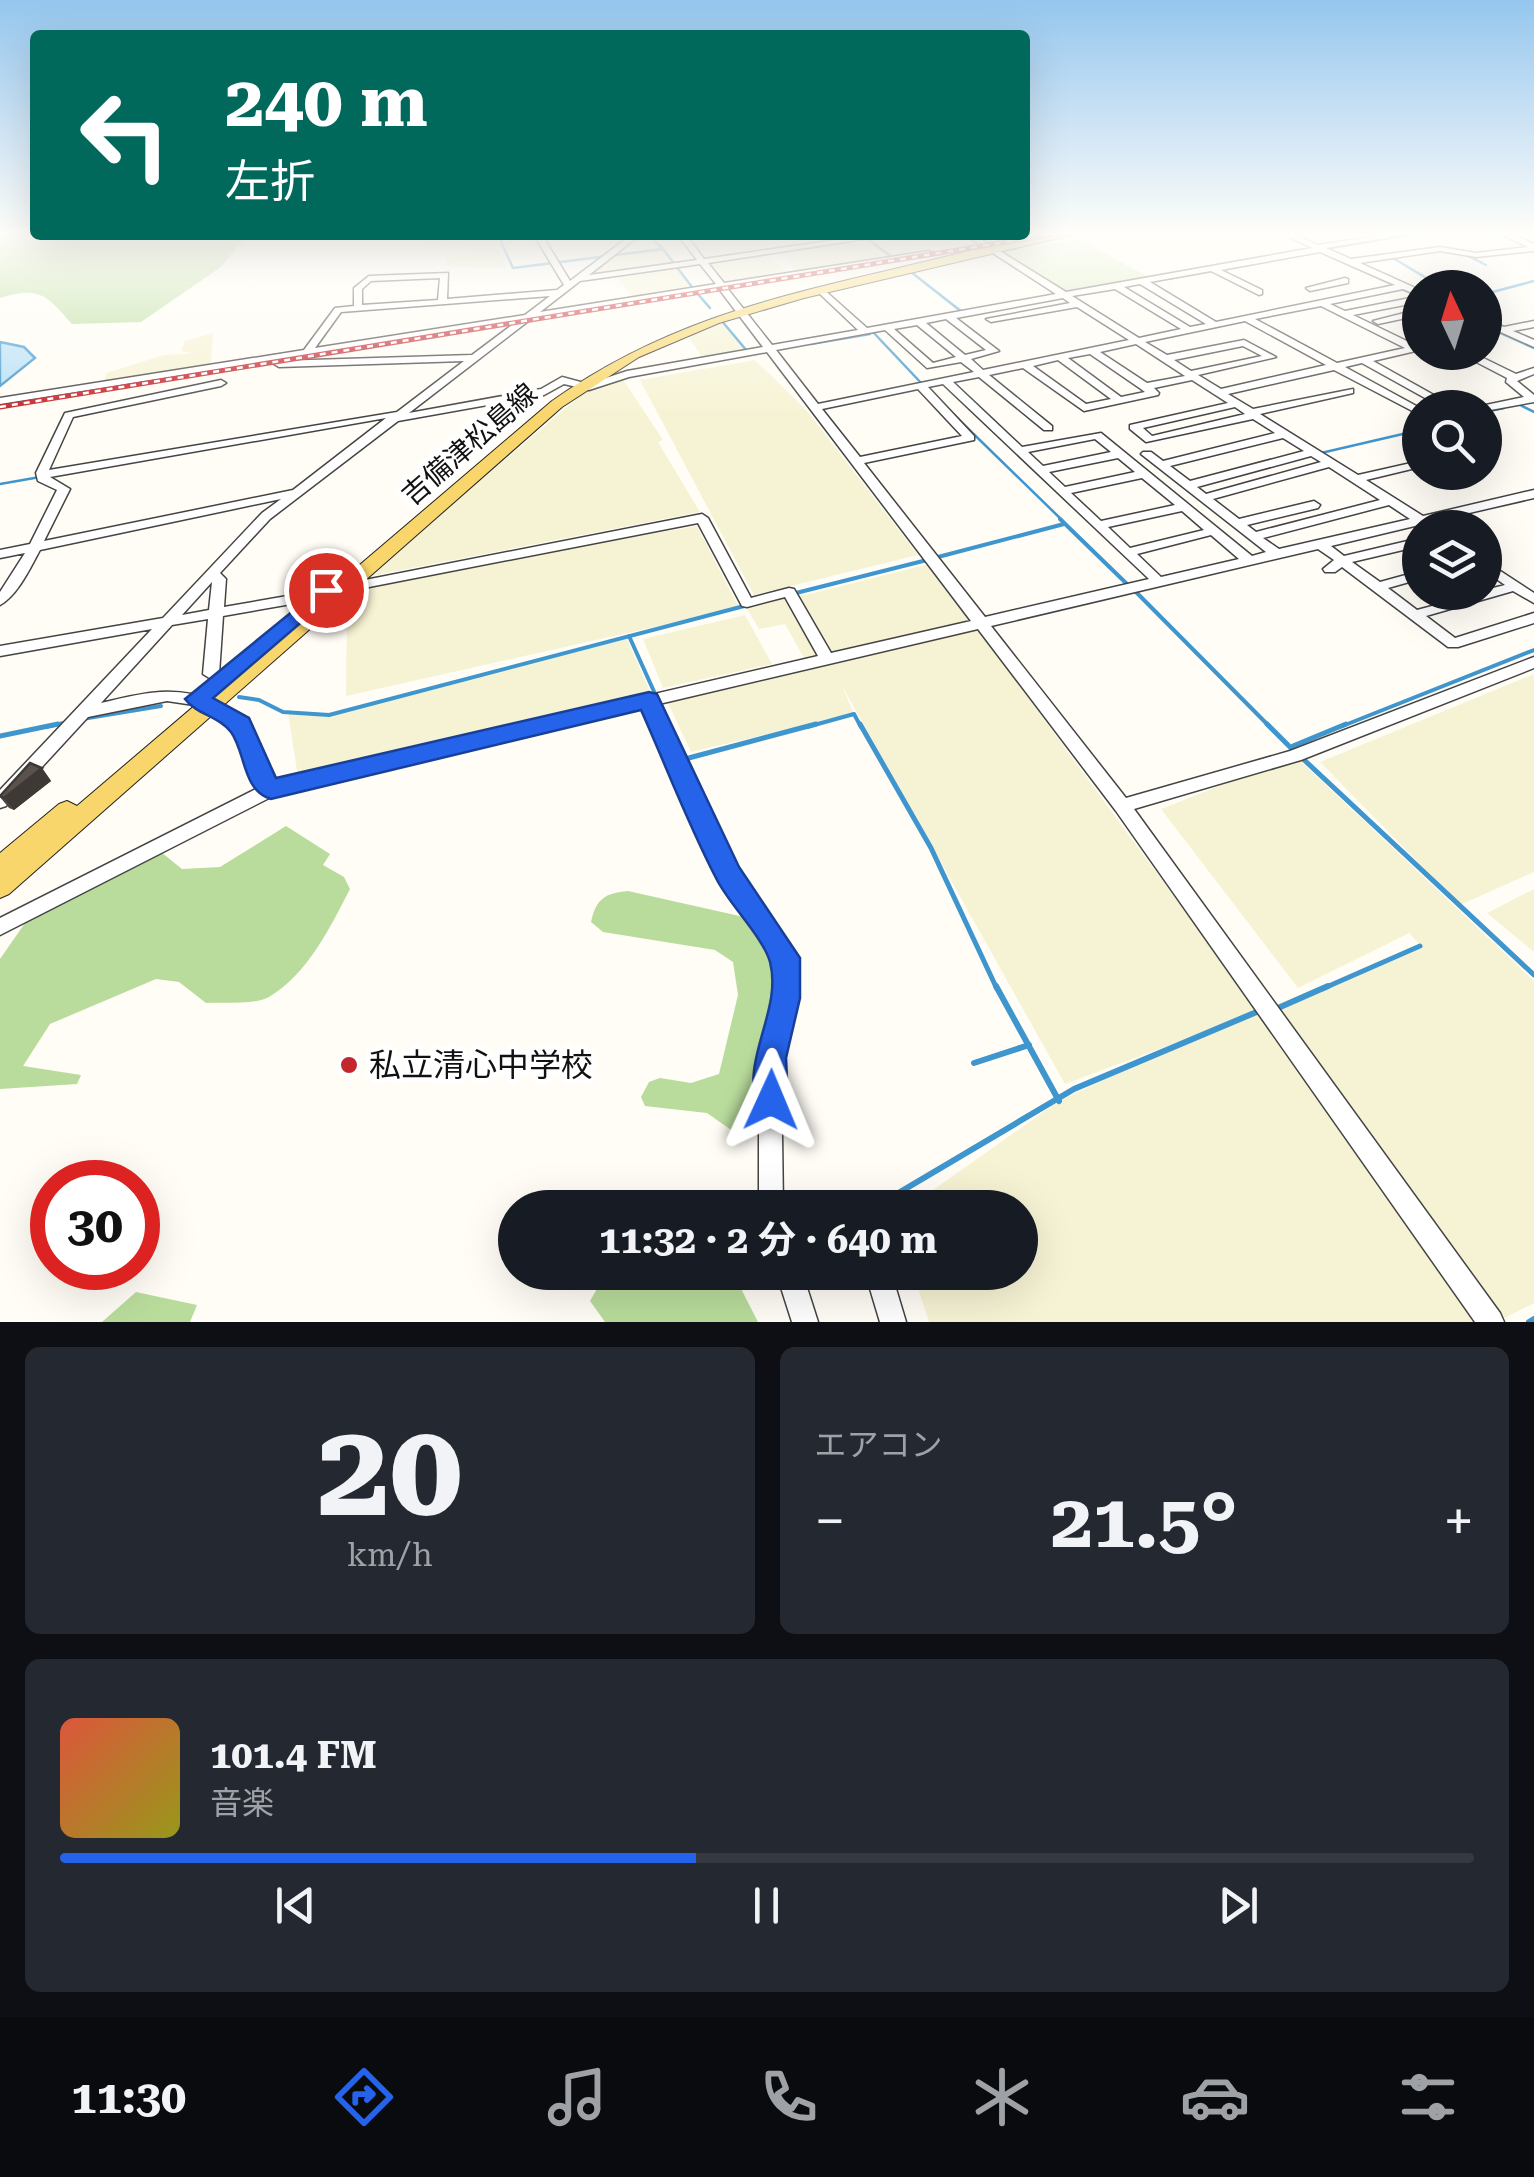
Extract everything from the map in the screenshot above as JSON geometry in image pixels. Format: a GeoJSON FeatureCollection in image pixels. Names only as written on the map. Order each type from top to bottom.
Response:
{"type":"FeatureCollection","features":[{"type":"Feature","properties":{"kind":"main road","name":"吉備津松島線"},"geometry":{"type":"LineString","coordinates":[[0,867],[203,702],[576,384],[672,334],[738,307],[783,295]]}},
{"type":"Feature","properties":{"kind":"main road","name":"吉備津松島線"},"geometry":{"type":"LineString","coordinates":[[738,307],[785,295]]}},
{"type":"Feature","properties":{"kind":"main road","name":"吉備津松島線"},"geometry":{"type":"LineString","coordinates":[[0,887],[203,702]]}},
{"type":"Feature","properties":{"kind":"street"},"geometry":{"type":"LineString","coordinates":[[358,295],[358,308]]}},
{"type":"Feature","properties":{"kind":"street"},"geometry":{"type":"LineString","coordinates":[[442,302],[443,295]]}},
{"type":"Feature","properties":{"kind":"street"},"geometry":{"type":"LineString","coordinates":[[309,350],[338,310],[536,295]]}},
{"type":"Feature","properties":{"kind":"street"},"geometry":{"type":"LineString","coordinates":[[0,801],[295,492],[556,295]]}},
{"type":"Feature","properties":{"kind":"street"},"geometry":{"type":"LineString","coordinates":[[0,401],[652,295]]}},
{"type":"Feature","properties":{"kind":"street"},"geometry":{"type":"LineString","coordinates":[[728,295],[1122,806],[1485,1320]]}},
{"type":"Feature","properties":{"kind":"street"},"geometry":{"type":"LineString","coordinates":[[826,295],[865,332]]}},
{"type":"Feature","properties":{"kind":"street"},"geometry":{"type":"LineString","coordinates":[[1062,295],[1402,512]]}},
{"type":"Feature","properties":{"kind":"street"},"geometry":{"type":"LineString","coordinates":[[991,320],[1081,295]]}},
{"type":"Feature","properties":{"kind":"street"},"geometry":{"type":"LineString","coordinates":[[1130,295],[1187,329]]}},
{"type":"Feature","properties":{"kind":"street"},"geometry":{"type":"LineString","coordinates":[[1163,295],[1213,324]]}},
{"type":"Feature","properties":{"kind":"street"},"geometry":{"type":"LineString","coordinates":[[1339,295],[1346,297]]}},
{"type":"Feature","properties":{"kind":"street"},"geometry":{"type":"LineString","coordinates":[[818,407],[1354,295]]}},
{"type":"Feature","properties":{"kind":"street"},"geometry":{"type":"LineString","coordinates":[[42,476],[544,392],[562,380],[576,384],[1067,298]]}},
{"type":"Feature","properties":{"kind":"street"},"geometry":{"type":"LineString","coordinates":[[1348,313],[1402,300]]}},
{"type":"Feature","properties":{"kind":"street"},"geometry":{"type":"LineString","coordinates":[[1320,302],[1402,341]]}},
{"type":"Feature","properties":{"kind":"street"},"geometry":{"type":"LineString","coordinates":[[888,328],[931,366],[994,351],[950,316]]}},
{"type":"Feature","properties":{"kind":"street"},"geometry":{"type":"LineString","coordinates":[[1378,321],[1402,316]]}},
{"type":"Feature","properties":{"kind":"street"},"geometry":{"type":"LineString","coordinates":[[1244,317],[1402,402]]}},
{"type":"Feature","properties":{"kind":"street"},"geometry":{"type":"LineString","coordinates":[[919,322],[1048,428]]}},
{"type":"Feature","properties":{"kind":"street"},"geometry":{"type":"LineString","coordinates":[[1502,328],[1534,324]]}},
{"type":"Feature","properties":{"kind":"street"},"geometry":{"type":"LineString","coordinates":[[1398,326],[1402,325]]}},
{"type":"Feature","properties":{"kind":"street"},"geometry":{"type":"LineString","coordinates":[[1502,333],[1534,344]]}},
{"type":"Feature","properties":{"kind":"street"},"geometry":{"type":"LineString","coordinates":[[1145,387],[1271,357],[1244,343],[1164,359]]}},
{"type":"Feature","properties":{"kind":"street"},"geometry":{"type":"LineString","coordinates":[[1024,364],[1084,408],[1154,393],[1091,350]]}},
{"type":"Feature","properties":{"kind":"street"},"geometry":{"type":"LineString","coordinates":[[1219,394],[1402,351]]}},
{"type":"Feature","properties":{"kind":"street"},"geometry":{"type":"LineString","coordinates":[[1059,356],[1119,400]]}},
{"type":"Feature","properties":{"kind":"street"},"geometry":{"type":"LineString","coordinates":[[279,364],[471,358]]}},
{"type":"Feature","properties":{"kind":"street"},"geometry":{"type":"LineString","coordinates":[[1364,360],[1419,390]]}},
{"type":"Feature","properties":{"kind":"street"},"geometry":{"type":"LineString","coordinates":[[1502,405],[1533,396],[1510,380],[1518,375],[1534,380]]}},
{"type":"Feature","properties":{"kind":"street"},"geometry":{"type":"LineString","coordinates":[[944,380],[1158,581]]}},
{"type":"Feature","properties":{"kind":"street"},"geometry":{"type":"LineString","coordinates":[[42,476],[70,415],[220,383]]}},
{"type":"Feature","properties":{"kind":"street"},"geometry":{"type":"LineString","coordinates":[[859,461],[970,438],[922,385]]}},
{"type":"Feature","properties":{"kind":"street"},"geometry":{"type":"LineString","coordinates":[[1236,404],[1134,426],[1150,440],[1349,390]]}},
{"type":"Feature","properties":{"kind":"street"},"geometry":{"type":"LineString","coordinates":[[1162,464],[1285,434]]}},
{"type":"Feature","properties":{"kind":"street"},"geometry":{"type":"LineString","coordinates":[[1019,450],[1097,435],[1249,560]]}},
{"type":"Feature","properties":{"kind":"street"},"geometry":{"type":"LineString","coordinates":[[1189,485],[1313,452]]}},
{"type":"Feature","properties":{"kind":"street"},"geometry":{"type":"LineString","coordinates":[[1040,470],[1120,454]]}},
{"type":"Feature","properties":{"kind":"street"},"geometry":{"type":"LineString","coordinates":[[1147,454],[1276,554]]}},
{"type":"Feature","properties":{"kind":"street"},"geometry":{"type":"LineString","coordinates":[[1207,498],[1327,464]]}},
{"type":"Feature","properties":{"kind":"street"},"geometry":{"type":"LineString","coordinates":[[1356,479],[1402,468]]}},
{"type":"Feature","properties":{"kind":"street"},"geometry":{"type":"LineString","coordinates":[[1062,490],[1144,474]]}},
{"type":"Feature","properties":{"kind":"street"},"geometry":{"type":"LineString","coordinates":[[0,601],[26,566],[31,548],[64,489],[42,476]]}},
{"type":"Feature","properties":{"kind":"street"},"geometry":{"type":"LineString","coordinates":[[0,554],[295,492]]}},
{"type":"Feature","properties":{"kind":"street"},"geometry":{"type":"LineString","coordinates":[[1472,510],[1534,494]]}},
{"type":"Feature","properties":{"kind":"street"},"geometry":{"type":"LineString","coordinates":[[1254,536],[1386,502]]}},
{"type":"Feature","properties":{"kind":"street"},"geometry":{"type":"LineString","coordinates":[[1239,523],[1314,505]]}},
{"type":"Feature","properties":{"kind":"street"},"geometry":{"type":"LineString","coordinates":[[1099,525],[1184,506]]}},
{"type":"Feature","properties":{"kind":"street"},"geometry":{"type":"LineString","coordinates":[[0,652],[296,599],[313,588],[350,595],[365,584],[702,518],[747,603],[790,594],[827,658]]}},
{"type":"Feature","properties":{"kind":"street"},"geometry":{"type":"LineString","coordinates":[[0,927],[271,789],[1402,527]]}},
{"type":"Feature","properties":{"kind":"street"},"geometry":{"type":"LineString","coordinates":[[1128,552],[1214,531]]}},
{"type":"Feature","properties":{"kind":"street"},"geometry":{"type":"LineString","coordinates":[[1319,543],[1337,564],[1378,586],[1453,644],[1534,618]]}},
{"type":"Feature","properties":{"kind":"street"},"geometry":{"type":"LineString","coordinates":[[1337,564],[1402,547]]}},
{"type":"Feature","properties":{"kind":"street"},"geometry":{"type":"LineString","coordinates":[[211,674],[219,612],[219,579],[214,574]]}},
{"type":"Feature","properties":{"kind":"street"},"geometry":{"type":"LineString","coordinates":[[1502,576],[1534,599]]}},
{"type":"Feature","properties":{"kind":"street"},"geometry":{"type":"LineString","coordinates":[[1378,586],[1402,580]]}},
{"type":"Feature","properties":{"kind":"street"},"geometry":{"type":"LineString","coordinates":[[1415,615],[1516,586]]}},
{"type":"Feature","properties":{"kind":"street"},"geometry":{"type":"LineString","coordinates":[[1122,806],[1299,755],[1534,662]]}},
{"type":"Feature","properties":{"kind":"street"},"geometry":{"type":"LineString","coordinates":[[78,718],[164,693],[203,702],[240,724],[248,736],[254,764],[271,789]]}},
{"type":"Feature","properties":{"kind":"street"},"geometry":{"type":"LineString","coordinates":[[655,699],[728,874],[785,958],[787,979],[770,1066],[771,1190]]}},
{"type":"Feature","properties":{"kind":"street"},"geometry":{"type":"LineString","coordinates":[[795,1290],[806,1322]]}},
{"type":"Feature","properties":{"kind":"street"},"geometry":{"type":"LineString","coordinates":[[883,1290],[893,1322]]}},
{"type":"Feature","properties":{"kind":"shaded area"},"geometry":{"type":"Polygon","coordinates":[[[721,320],[748,351],[704,360],[687,334],[721,320]]]}},
{"type":"Feature","properties":{"kind":"shaded area"},"geometry":{"type":"Polygon","coordinates":[[[213,333],[211,365],[104,383],[106,373],[164,355],[193,353],[181,351],[185,341],[213,333]]]}},
{"type":"Feature","properties":{"kind":"shaded area"},"geometry":{"type":"Polygon","coordinates":[[[755,360],[808,412],[918,555],[754,595],[640,380],[755,360]]]}},
{"type":"Feature","properties":{"kind":"shaded area"},"geometry":{"type":"Polygon","coordinates":[[[622,378],[663,440],[658,442],[700,512],[366,577],[592,386],[622,378]]]}},
{"type":"Feature","properties":{"kind":"shaded area"},"geometry":{"type":"Polygon","coordinates":[[[697,526],[739,608],[346,696],[347,603],[365,584],[697,526]]]}},
{"type":"Feature","properties":{"kind":"shaded area"},"geometry":{"type":"Polygon","coordinates":[[[929,564],[973,620],[830,652],[797,597],[929,564]]]}},
{"type":"Feature","properties":{"kind":"shaded area"},"geometry":{"type":"Polygon","coordinates":[[[784,596],[825,654],[804,658],[785,624],[759,629],[747,609],[784,596]]]}},
{"type":"Feature","properties":{"kind":"shaded area"},"geometry":{"type":"Polygon","coordinates":[[[745,615],[772,664],[663,688],[643,639],[745,615]]]}},
{"type":"Feature","properties":{"kind":"shaded area"},"geometry":{"type":"Polygon","coordinates":[[[976,627],[1256,1008],[1271,1013],[1420,945],[1409,933],[1298,988],[1161,809],[1295,756],[1534,981],[1534,1303],[1497,1322],[929,1322],[919,1290],[1038,1290],[1038,1190],[933,1190],[1059,1101],[1207,1031],[1065,1084],[842,686],[854,714],[691,752],[668,703],[827,658],[976,627]]]}},
{"type":"Feature","properties":{"kind":"shaded area"},"geometry":{"type":"Polygon","coordinates":[[[627,639],[652,696],[298,777],[288,713],[329,714],[627,639]]]}},
{"type":"Feature","properties":{"kind":"shaded area"},"geometry":{"type":"Polygon","coordinates":[[[1534,674],[1534,872],[1460,905],[1320,762],[1534,674]]]}},
{"type":"Feature","properties":{"kind":"shaded area"},"geometry":{"type":"Polygon","coordinates":[[[1534,889],[1534,952],[1487,913],[1534,889]]]}},
{"type":"Feature","properties":{"kind":"green space"},"geometry":{"type":"Polygon","coordinates":[[[39,295],[181,295],[141,322],[72,324],[39,295]]]}},
{"type":"Feature","properties":{"kind":"green space"},"geometry":{"type":"Polygon","coordinates":[[[286,826],[330,854],[323,865],[344,877],[350,889],[317,949],[283,988],[255,1001],[206,1003],[179,982],[156,979],[50,1024],[23,1066],[81,1075],[77,1084],[0,1089],[0,959],[25,923],[161,852],[182,869],[220,867],[286,826]]]}},
{"type":"Feature","properties":{"kind":"green space"},"geometry":{"type":"Polygon","coordinates":[[[628,891],[744,917],[769,940],[776,982],[757,1057],[754,1136],[734,1132],[707,1113],[645,1106],[641,1097],[649,1082],[660,1078],[691,1083],[719,1074],[738,995],[733,962],[715,950],[603,932],[591,922],[603,899],[628,891]]]}},
{"type":"Feature","properties":{"kind":"green space"},"geometry":{"type":"Polygon","coordinates":[[[596,1290],[742,1290],[758,1322],[605,1322],[590,1301],[596,1290]]]}},
{"type":"Feature","properties":{"kind":"green space"},"geometry":{"type":"Polygon","coordinates":[[[136,1292],[197,1305],[190,1322],[102,1322],[136,1292]]]}},
{"type":"Feature","properties":{"kind":"water"},"geometry":{"type":"Polygon","coordinates":[[[0,342],[24,347],[35,358],[0,386],[0,342]]]}},
{"type":"Feature","properties":{"kind":"building"},"geometry":{"type":"Polygon","coordinates":[[[30,763],[42,768],[4,798],[0,796],[30,763]]]}},
{"type":"Feature","properties":{"kind":"waterway"},"geometry":{"type":"LineString","coordinates":[[698,295],[710,308]]}},
{"type":"Feature","properties":{"kind":"waterway"},"geometry":{"type":"LineString","coordinates":[[940,295],[962,312]]}},
{"type":"Feature","properties":{"kind":"waterway"},"geometry":{"type":"LineString","coordinates":[[721,320],[747,351]]}},
{"type":"Feature","properties":{"kind":"waterway"},"geometry":{"type":"LineString","coordinates":[[872,331],[924,386]]}},
{"type":"Feature","properties":{"kind":"waterway"},"geometry":{"type":"LineString","coordinates":[[811,344],[870,334]]}},
{"type":"Feature","properties":{"kind":"waterway"},"geometry":{"type":"LineString","coordinates":[[1502,334],[1534,348]]}},
{"type":"Feature","properties":{"kind":"waterway"},"geometry":{"type":"LineString","coordinates":[[1518,404],[1534,412]]}},
{"type":"Feature","properties":{"kind":"waterway"},"geometry":{"type":"LineString","coordinates":[[949,410],[1063,521]]}},
{"type":"Feature","properties":{"kind":"waterway"},"geometry":{"type":"LineString","coordinates":[[1321,453],[1402,434]]}},
{"type":"Feature","properties":{"kind":"waterway"},"geometry":{"type":"LineString","coordinates":[[1314,456],[1362,488]]}},
{"type":"Feature","properties":{"kind":"waterway"},"geometry":{"type":"LineString","coordinates":[[0,484],[40,477]]}},
{"type":"Feature","properties":{"kind":"waterway"},"geometry":{"type":"LineString","coordinates":[[1387,504],[1402,514]]}},
{"type":"Feature","properties":{"kind":"waterway"},"geometry":{"type":"LineString","coordinates":[[1060,519],[1128,585]]}},
{"type":"Feature","properties":{"kind":"waterway"},"geometry":{"type":"LineString","coordinates":[[938,557],[1064,524]]}},
{"type":"Feature","properties":{"kind":"waterway"},"geometry":{"type":"LineString","coordinates":[[796,593],[927,560]]}},
{"type":"Feature","properties":{"kind":"waterway"},"geometry":{"type":"LineString","coordinates":[[1135,591],[1270,727]]}},
{"type":"Feature","properties":{"kind":"waterway"},"geometry":{"type":"LineString","coordinates":[[629,636],[748,605]]}},
{"type":"Feature","properties":{"kind":"waterway"},"geometry":{"type":"LineString","coordinates":[[239,697],[259,700],[283,712],[329,715],[629,636]]}},
{"type":"Feature","properties":{"kind":"waterway"},"geometry":{"type":"LineString","coordinates":[[629,636],[670,727]]}},
{"type":"Feature","properties":{"kind":"waterway"},"geometry":{"type":"LineString","coordinates":[[1340,727],[1534,650]]}},
{"type":"Feature","properties":{"kind":"waterway"},"geometry":{"type":"LineString","coordinates":[[82,719],[161,706]]}},
{"type":"Feature","properties":{"kind":"waterway"},"geometry":{"type":"LineString","coordinates":[[807,727],[854,714],[861,727]]}},
{"type":"Feature","properties":{"kind":"waterway"},"geometry":{"type":"LineString","coordinates":[[46,727],[68,722]]}},
{"type":"Feature","properties":{"kind":"waterway"},"geometry":{"type":"LineString","coordinates":[[0,736],[58,724]]}},
{"type":"Feature","properties":{"kind":"waterway"},"geometry":{"type":"LineString","coordinates":[[669,724],[685,759],[816,724]]}},
{"type":"Feature","properties":{"kind":"waterway"},"geometry":{"type":"LineString","coordinates":[[860,724],[931,848],[997,989]]}},
{"type":"Feature","properties":{"kind":"waterway"},"geometry":{"type":"LineString","coordinates":[[1267,724],[1270,727]]}},
{"type":"Feature","properties":{"kind":"waterway"},"geometry":{"type":"LineString","coordinates":[[1293,746],[1346,724]]}},
{"type":"Feature","properties":{"kind":"waterway"},"geometry":{"type":"LineString","coordinates":[[1270,727],[1294,751]]}},
{"type":"Feature","properties":{"kind":"waterway"},"geometry":{"type":"LineString","coordinates":[[1301,757],[1534,975]]}},
{"type":"Feature","properties":{"kind":"waterway"},"geometry":{"type":"LineString","coordinates":[[1322,989],[1420,946]]}},
{"type":"Feature","properties":{"kind":"waterway"},"geometry":{"type":"LineString","coordinates":[[996,986],[1028,1045]]}},
{"type":"Feature","properties":{"kind":"waterway"},"geometry":{"type":"LineString","coordinates":[[1278,1008],[1328,986]]}},
{"type":"Feature","properties":{"kind":"waterway"},"geometry":{"type":"LineString","coordinates":[[1058,1099],[1259,1011]]}},
{"type":"Feature","properties":{"kind":"waterway"},"geometry":{"type":"LineString","coordinates":[[974,1063],[1028,1045]]}},
{"type":"Feature","properties":{"kind":"waterway"},"geometry":{"type":"LineString","coordinates":[[1028,1045],[1058,1099]]}},
{"type":"Feature","properties":{"kind":"waterway"},"geometry":{"type":"LineString","coordinates":[[903,1190],[1058,1099]]}},
{"type":"Feature","properties":{"kind":"waterway"},"geometry":{"type":"LineString","coordinates":[[1529,1322],[1534,1319]]}},
{"type":"Feature","properties":{"kind":"railway"},"geometry":{"type":"LineString","coordinates":[[0,407],[685,295]]}},
{"type":"Feature","properties":{"kind":"place","name":"私立清心中学校"},"geometry":{"type":"Point","coordinates":[349,1065]}},
{"type":"Feature","properties":{"kind":"route"},"geometry":{"type":"LineString","coordinates":[[326,590],[197,699],[240,724],[263,780],[271,789],[649,700],[728,874],[776,938],[785,958],[787,979],[781,1019],[770,1058],[771,1100]]}}]}
